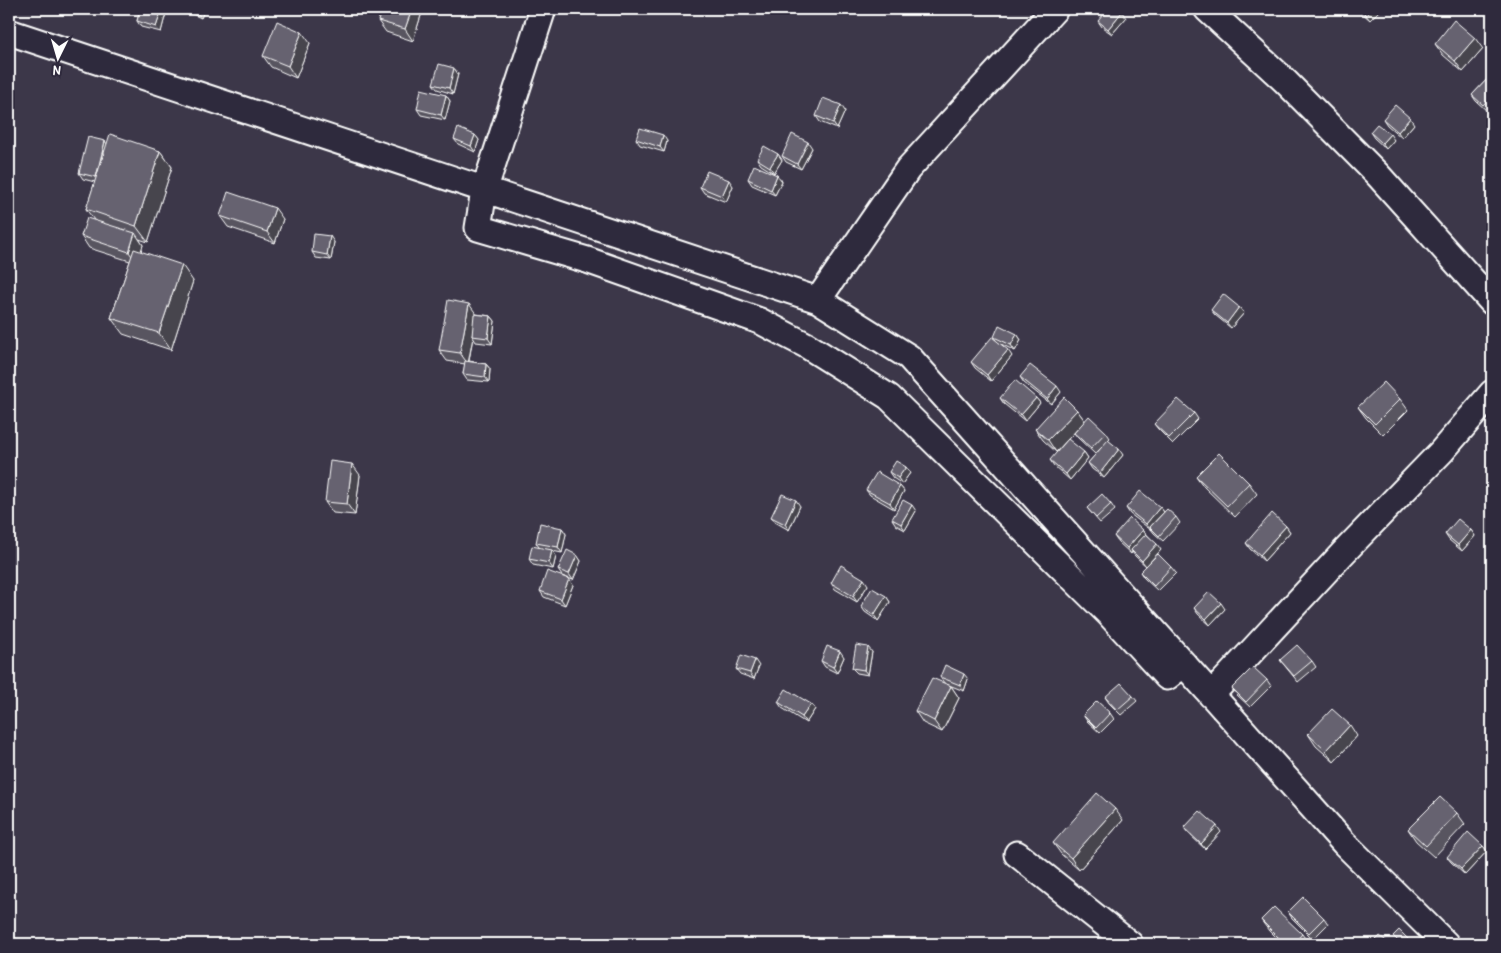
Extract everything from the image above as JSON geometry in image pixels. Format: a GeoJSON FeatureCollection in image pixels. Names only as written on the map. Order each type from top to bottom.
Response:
{"type":"FeatureCollection","features":[{"type":"Feature","properties":{"kind":"street"},"geometry":{"type":"LineString","coordinates":[[543,9],[484,191],[478,228],[587,260],[760,321],[806,345],[888,397],[1109,614],[1167,678],[1184,664]]}},
{"type":"Feature","properties":{"kind":"street"},"geometry":{"type":"LineString","coordinates":[[818,300],[908,168],[1056,9]]}},
{"type":"Feature","properties":{"kind":"street"},"geometry":{"type":"LineString","coordinates":[[1207,9],[1284,80],[1378,175],[1492,302]]}},
{"type":"Feature","properties":{"kind":"street"},"geometry":{"type":"LineString","coordinates":[[9,32],[429,171],[484,191],[818,300],[909,357],[1344,843],[1446,944]]}},
{"type":"Feature","properties":{"kind":"street"},"geometry":{"type":"LineString","coordinates":[[1211,695],[1343,553],[1441,452],[1492,393]]}},
{"type":"Feature","properties":{"kind":"street"},"geometry":{"type":"LineString","coordinates":[[1017,854],[1130,944]]}},
{"type":"Feature","properties":{"kind":"building"},"geometry":{"type":"Polygon","coordinates":[[[140,9],[162,9],[156,27],[137,21],[140,9]]]}},
{"type":"Feature","properties":{"kind":"building"},"geometry":{"type":"Polygon","coordinates":[[[382,9],[412,9],[405,29],[378,21],[382,9]]]}},
{"type":"Feature","properties":{"kind":"building"},"geometry":{"type":"Polygon","coordinates":[[[1108,9],[1118,9],[1122,12],[1108,29],[1098,21],[1108,9]]]}},
{"type":"Feature","properties":{"kind":"building"},"geometry":{"type":"Polygon","coordinates":[[[1360,9],[1372,9],[1366,15],[1360,9]]]}},
{"type":"Feature","properties":{"kind":"building"},"geometry":{"type":"Polygon","coordinates":[[[1454,20],[1475,38],[1455,61],[1435,44],[1454,20]]]}},
{"type":"Feature","properties":{"kind":"building"},"geometry":{"type":"Polygon","coordinates":[[[277,21],[302,32],[288,66],[263,56],[277,21]]]}},
{"type":"Feature","properties":{"kind":"building"},"geometry":{"type":"Polygon","coordinates":[[[439,64],[454,68],[449,88],[433,84],[439,64]]]}},
{"type":"Feature","properties":{"kind":"building"},"geometry":{"type":"Polygon","coordinates":[[[1492,74],[1492,96],[1483,105],[1472,95],[1492,74]]]}},
{"type":"Feature","properties":{"kind":"building"},"geometry":{"type":"Polygon","coordinates":[[[421,89],[446,95],[441,115],[417,109],[421,89]]]}},
{"type":"Feature","properties":{"kind":"building"},"geometry":{"type":"Polygon","coordinates":[[[823,98],[841,105],[833,123],[816,116],[823,98]]]}},
{"type":"Feature","properties":{"kind":"building"},"geometry":{"type":"Polygon","coordinates":[[[1395,105],[1410,118],[1398,132],[1383,119],[1395,105]]]}},
{"type":"Feature","properties":{"kind":"building"},"geometry":{"type":"Polygon","coordinates":[[[1377,124],[1390,134],[1382,143],[1370,132],[1377,124]]]}},
{"type":"Feature","properties":{"kind":"building"},"geometry":{"type":"Polygon","coordinates":[[[458,128],[475,135],[471,146],[454,139],[458,128]]]}},
{"type":"Feature","properties":{"kind":"building"},"geometry":{"type":"Polygon","coordinates":[[[640,128],[663,135],[660,147],[636,139],[640,128]]]}},
{"type":"Feature","properties":{"kind":"building"},"geometry":{"type":"Polygon","coordinates":[[[110,134],[160,151],[136,226],[86,209],[110,134]]]}},
{"type":"Feature","properties":{"kind":"building"},"geometry":{"type":"Polygon","coordinates":[[[792,134],[808,142],[797,164],[782,156],[792,134]]]}},
{"type":"Feature","properties":{"kind":"building"},"geometry":{"type":"Polygon","coordinates":[[[88,137],[105,141],[96,177],[79,173],[88,137]]]}},
{"type":"Feature","properties":{"kind":"building"},"geometry":{"type":"Polygon","coordinates":[[[764,146],[778,154],[770,167],[757,159],[764,146]]]}},
{"type":"Feature","properties":{"kind":"building"},"geometry":{"type":"Polygon","coordinates":[[[754,165],[777,175],[771,190],[748,179],[754,165]]]}},
{"type":"Feature","properties":{"kind":"building"},"geometry":{"type":"Polygon","coordinates":[[[707,171],[729,180],[722,196],[700,187],[707,171]]]}},
{"type":"Feature","properties":{"kind":"building"},"geometry":{"type":"Polygon","coordinates":[[[228,192],[275,208],[267,232],[220,216],[228,192]]]}},
{"type":"Feature","properties":{"kind":"building"},"geometry":{"type":"Polygon","coordinates":[[[87,218],[135,233],[129,252],[81,236],[87,218]]]}},
{"type":"Feature","properties":{"kind":"building"},"geometry":{"type":"Polygon","coordinates":[[[314,234],[330,236],[327,255],[312,252],[314,234]]]}},
{"type":"Feature","properties":{"kind":"building"},"geometry":{"type":"Polygon","coordinates":[[[134,249],[182,265],[159,333],[111,318],[134,249]]]}},
{"type":"Feature","properties":{"kind":"building"},"geometry":{"type":"Polygon","coordinates":[[[1223,294],[1239,307],[1227,323],[1211,310],[1223,294]]]}},
{"type":"Feature","properties":{"kind":"building"},"geometry":{"type":"Polygon","coordinates":[[[448,300],[469,304],[460,353],[439,350],[448,300]]]}},
{"type":"Feature","properties":{"kind":"building"},"geometry":{"type":"Polygon","coordinates":[[[474,314],[491,316],[488,338],[472,336],[474,314]]]}},
{"type":"Feature","properties":{"kind":"building"},"geometry":{"type":"Polygon","coordinates":[[[999,325],[1017,334],[1011,345],[994,337],[999,325]]]}},
{"type":"Feature","properties":{"kind":"building"},"geometry":{"type":"Polygon","coordinates":[[[992,337],[1008,350],[987,375],[971,362],[992,337]]]}},
{"type":"Feature","properties":{"kind":"building"},"geometry":{"type":"Polygon","coordinates":[[[465,361],[486,364],[485,377],[463,374],[465,361]]]}},
{"type":"Feature","properties":{"kind":"building"},"geometry":{"type":"Polygon","coordinates":[[[1030,365],[1057,386],[1047,399],[1020,377],[1030,365]]]}},
{"type":"Feature","properties":{"kind":"building"},"geometry":{"type":"Polygon","coordinates":[[[1015,380],[1036,398],[1021,415],[1000,398],[1015,380]]]}},
{"type":"Feature","properties":{"kind":"building"},"geometry":{"type":"Polygon","coordinates":[[[1384,382],[1400,399],[1375,424],[1358,407],[1384,382]]]}},
{"type":"Feature","properties":{"kind":"building"},"geometry":{"type":"Polygon","coordinates":[[[1064,397],[1077,410],[1048,440],[1035,429],[1064,397]]]}},
{"type":"Feature","properties":{"kind":"building"},"geometry":{"type":"Polygon","coordinates":[[[1178,399],[1194,413],[1169,438],[1154,424],[1178,399]]]}},
{"type":"Feature","properties":{"kind":"building"},"geometry":{"type":"Polygon","coordinates":[[[1089,416],[1106,432],[1091,448],[1074,433],[1089,416]]]}},
{"type":"Feature","properties":{"kind":"building"},"geometry":{"type":"Polygon","coordinates":[[[1068,439],[1084,452],[1066,474],[1050,460],[1068,439]]]}},
{"type":"Feature","properties":{"kind":"building"},"geometry":{"type":"Polygon","coordinates":[[[1108,440],[1119,449],[1100,473],[1088,463],[1108,440]]]}},
{"type":"Feature","properties":{"kind":"building"},"geometry":{"type":"Polygon","coordinates":[[[1219,453],[1249,483],[1227,506],[1196,476],[1219,453]]]}},
{"type":"Feature","properties":{"kind":"building"},"geometry":{"type":"Polygon","coordinates":[[[330,461],[352,464],[347,504],[325,502],[330,461]]]}},
{"type":"Feature","properties":{"kind":"building"},"geometry":{"type":"Polygon","coordinates":[[[896,461],[906,467],[898,478],[889,472],[896,461]]]}},
{"type":"Feature","properties":{"kind":"building"},"geometry":{"type":"Polygon","coordinates":[[[877,472],[900,486],[890,503],[866,490],[877,472]]]}},
{"type":"Feature","properties":{"kind":"building"},"geometry":{"type":"Polygon","coordinates":[[[1140,491],[1160,507],[1146,524],[1126,508],[1140,491]]]}},
{"type":"Feature","properties":{"kind":"building"},"geometry":{"type":"Polygon","coordinates":[[[782,494],[796,500],[785,524],[771,517],[782,494]]]}},
{"type":"Feature","properties":{"kind":"building"},"geometry":{"type":"Polygon","coordinates":[[[1102,494],[1111,504],[1096,518],[1087,508],[1102,494]]]}},
{"type":"Feature","properties":{"kind":"building"},"geometry":{"type":"Polygon","coordinates":[[[903,500],[912,505],[901,524],[892,519],[903,500]]]}},
{"type":"Feature","properties":{"kind":"building"},"geometry":{"type":"Polygon","coordinates":[[[1167,509],[1176,517],[1159,536],[1150,527],[1167,509]]]}},
{"type":"Feature","properties":{"kind":"building"},"geometry":{"type":"Polygon","coordinates":[[[1272,513],[1286,526],[1260,555],[1246,543],[1272,513]]]}},
{"type":"Feature","properties":{"kind":"building"},"geometry":{"type":"Polygon","coordinates":[[[1130,518],[1143,530],[1127,548],[1114,536],[1130,518]]]}},
{"type":"Feature","properties":{"kind":"building"},"geometry":{"type":"Polygon","coordinates":[[[1458,519],[1471,530],[1458,545],[1445,534],[1458,519]]]}},
{"type":"Feature","properties":{"kind":"building"},"geometry":{"type":"Polygon","coordinates":[[[540,523],[562,528],[558,547],[536,543],[540,523]]]}},
{"type":"Feature","properties":{"kind":"building"},"geometry":{"type":"Polygon","coordinates":[[[1146,534],[1157,544],[1142,561],[1131,550],[1146,534]]]}},
{"type":"Feature","properties":{"kind":"building"},"geometry":{"type":"Polygon","coordinates":[[[532,546],[552,550],[549,563],[529,559],[532,546]]]}},
{"type":"Feature","properties":{"kind":"building"},"geometry":{"type":"Polygon","coordinates":[[[567,550],[577,555],[569,574],[558,570],[567,550]]]}},
{"type":"Feature","properties":{"kind":"building"},"geometry":{"type":"Polygon","coordinates":[[[1158,554],[1171,567],[1154,586],[1140,572],[1158,554]]]}},
{"type":"Feature","properties":{"kind":"building"},"geometry":{"type":"Polygon","coordinates":[[[841,565],[864,579],[853,596],[831,583],[841,565]]]}},
{"type":"Feature","properties":{"kind":"building"},"geometry":{"type":"Polygon","coordinates":[[[547,571],[569,579],[561,599],[540,591],[547,571]]]}},
{"type":"Feature","properties":{"kind":"building"},"geometry":{"type":"Polygon","coordinates":[[[872,588],[886,596],[874,615],[861,606],[872,588]]]}},
{"type":"Feature","properties":{"kind":"building"},"geometry":{"type":"Polygon","coordinates":[[[1209,592],[1221,603],[1206,619],[1194,608],[1209,592]]]}},
{"type":"Feature","properties":{"kind":"building"},"geometry":{"type":"Polygon","coordinates":[[[856,645],[868,647],[864,670],[852,668],[856,645]]]}},
{"type":"Feature","properties":{"kind":"building"},"geometry":{"type":"Polygon","coordinates":[[[1297,645],[1312,661],[1294,676],[1280,660],[1297,645]]]}},
{"type":"Feature","properties":{"kind":"building"},"geometry":{"type":"Polygon","coordinates":[[[827,646],[840,651],[833,667],[821,661],[827,646]]]}},
{"type":"Feature","properties":{"kind":"building"},"geometry":{"type":"Polygon","coordinates":[[[741,655],[755,660],[750,673],[736,669],[741,655]]]}},
{"type":"Feature","properties":{"kind":"building"},"geometry":{"type":"Polygon","coordinates":[[[945,665],[964,674],[960,685],[940,677],[945,665]]]}},
{"type":"Feature","properties":{"kind":"building"},"geometry":{"type":"Polygon","coordinates":[[[1253,667],[1267,680],[1246,702],[1232,688],[1253,667]]]}},
{"type":"Feature","properties":{"kind":"building"},"geometry":{"type":"Polygon","coordinates":[[[932,678],[951,686],[934,721],[915,711],[932,678]]]}},
{"type":"Feature","properties":{"kind":"building"},"geometry":{"type":"Polygon","coordinates":[[[1121,683],[1133,696],[1117,710],[1105,697],[1121,683]]]}},
{"type":"Feature","properties":{"kind":"building"},"geometry":{"type":"Polygon","coordinates":[[[786,689],[811,704],[802,717],[778,702],[786,689]]]}},
{"type":"Feature","properties":{"kind":"building"},"geometry":{"type":"Polygon","coordinates":[[[1097,701],[1110,713],[1096,728],[1083,715],[1097,701]]]}},
{"type":"Feature","properties":{"kind":"building"},"geometry":{"type":"Polygon","coordinates":[[[1332,709],[1350,725],[1326,751],[1308,734],[1332,709]]]}},
{"type":"Feature","properties":{"kind":"building"},"geometry":{"type":"Polygon","coordinates":[[[1097,793],[1115,809],[1071,858],[1053,843],[1097,793]]]}},
{"type":"Feature","properties":{"kind":"building"},"geometry":{"type":"Polygon","coordinates":[[[1440,797],[1457,813],[1426,846],[1408,829],[1440,797]]]}},
{"type":"Feature","properties":{"kind":"building"},"geometry":{"type":"Polygon","coordinates":[[[1200,811],[1217,826],[1201,844],[1184,828],[1200,811]]]}},
{"type":"Feature","properties":{"kind":"building"},"geometry":{"type":"Polygon","coordinates":[[[1468,832],[1483,846],[1461,869],[1447,857],[1468,832]]]}},
{"type":"Feature","properties":{"kind":"building"},"geometry":{"type":"Polygon","coordinates":[[[1303,897],[1324,918],[1309,933],[1288,912],[1303,897]]]}},
{"type":"Feature","properties":{"kind":"building"},"geometry":{"type":"Polygon","coordinates":[[[1274,907],[1302,934],[1293,944],[1285,944],[1261,920],[1274,907]]]}},
{"type":"Feature","properties":{"kind":"building"},"geometry":{"type":"Polygon","coordinates":[[[1399,930],[1411,944],[1401,944],[1393,936],[1399,930]]]}},
{"type":"Feature","properties":{"kind":"building"},"geometry":{"type":"Polygon","coordinates":[[[1380,936],[1390,944],[1372,944],[1380,936]]]}}]}
